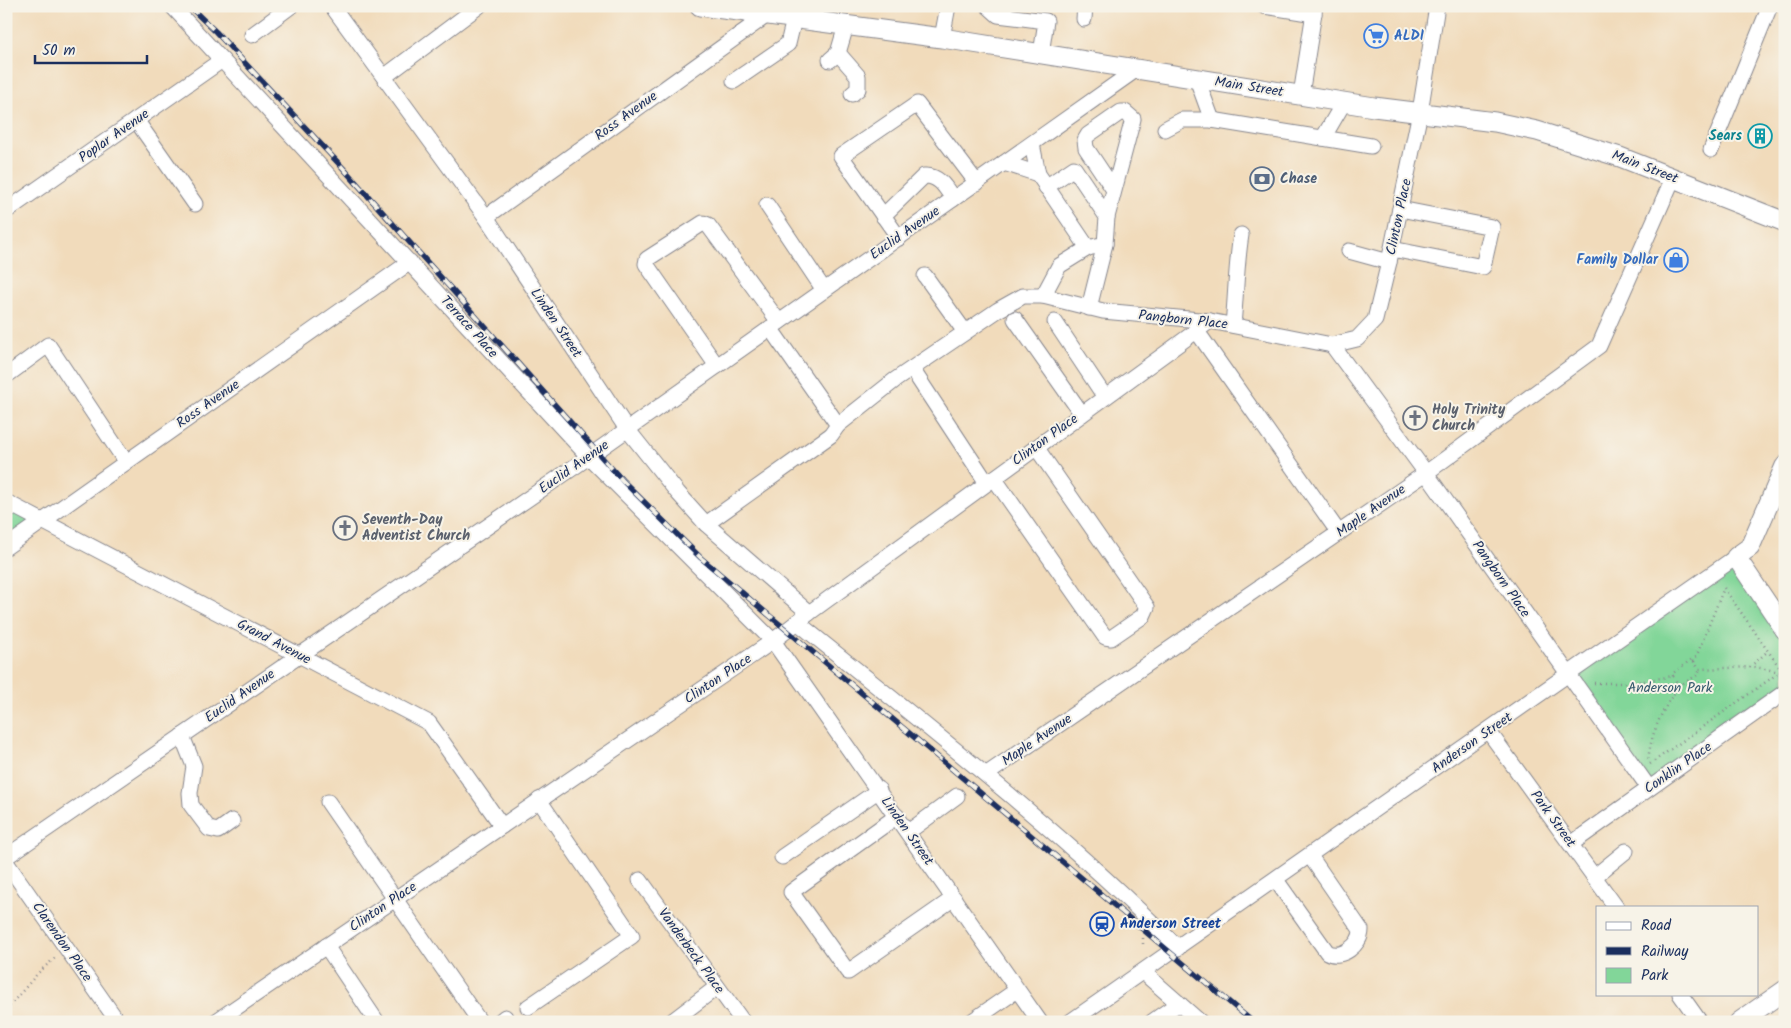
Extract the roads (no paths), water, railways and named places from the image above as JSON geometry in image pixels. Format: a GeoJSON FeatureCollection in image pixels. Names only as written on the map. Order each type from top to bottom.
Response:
{"type":"FeatureCollection","features":[{"type":"Feature","properties":{"kind":"main road","name":"Main Street"},"geometry":{"type":"LineString","coordinates":[[700,6],[794,19],[815,14],[846,26],[942,38],[1344,102],[1495,122],[1537,131],[1620,157],[1785,222]]}},
{"type":"Feature","properties":{"kind":"main road","name":"Anderson Street"},"geometry":{"type":"LineString","coordinates":[[1736,557],[1750,548],[1785,466]]}},
{"type":"Feature","properties":{"kind":"main road"},"geometry":{"type":"LineString","coordinates":[[1736,557],[1785,630]]}},
{"type":"Feature","properties":{"kind":"main road"},"geometry":{"type":"LineString","coordinates":[[1739,1022],[1785,990]]}},
{"type":"Feature","properties":{"kind":"street","name":"Terrace Place"},"geometry":{"type":"LineString","coordinates":[[172,6],[589,457],[773,641]]}},
{"type":"Feature","properties":{"kind":"street"},"geometry":{"type":"LineString","coordinates":[[252,35],[290,6]]}},
{"type":"Feature","properties":{"kind":"street","name":"Linden Street"},"geometry":{"type":"LineString","coordinates":[[332,6],[486,217],[627,429],[678,493],[706,524],[809,613]]}},
{"type":"Feature","properties":{"kind":"street"},"geometry":{"type":"LineString","coordinates":[[384,77],[479,6]]}},
{"type":"Feature","properties":{"kind":"street"},"geometry":{"type":"LineString","coordinates":[[942,38],[948,6]]}},
{"type":"Feature","properties":{"kind":"street"},"geometry":{"type":"LineString","coordinates":[[988,6],[998,15],[1046,21],[1041,54]]}},
{"type":"Feature","properties":{"kind":"street"},"geometry":{"type":"LineString","coordinates":[[1264,6],[1314,10],[1302,95]]}},
{"type":"Feature","properties":{"kind":"street","name":"Clinton Place"},"geometry":{"type":"LineString","coordinates":[[1375,320],[1391,255],[1420,112],[1437,6]]}},
{"type":"Feature","properties":{"kind":"street"},"geometry":{"type":"LineString","coordinates":[[1711,150],[1770,6]]}},
{"type":"Feature","properties":{"kind":"street","name":"Ross Avenue"},"geometry":{"type":"LineString","coordinates":[[486,217],[767,15]]}},
{"type":"Feature","properties":{"kind":"street"},"geometry":{"type":"LineString","coordinates":[[734,81],[788,44],[794,19]]}},
{"type":"Feature","properties":{"kind":"street"},"geometry":{"type":"LineString","coordinates":[[846,26],[834,56],[858,76],[858,89],[852,94]]}},
{"type":"Feature","properties":{"kind":"street","name":"Poplar Avenue"},"geometry":{"type":"LineString","coordinates":[[6,212],[222,60]]}},
{"type":"Feature","properties":{"kind":"street","name":"Euclid Avenue"},"geometry":{"type":"LineString","coordinates":[[6,858],[589,457],[1137,70]]}},
{"type":"Feature","properties":{"kind":"street"},"geometry":{"type":"LineString","coordinates":[[1197,79],[1212,120]]}},
{"type":"Feature","properties":{"kind":"street"},"geometry":{"type":"LineString","coordinates":[[1323,138],[1344,102]]}},
{"type":"Feature","properties":{"kind":"street"},"geometry":{"type":"LineString","coordinates":[[899,238],[841,156],[917,104],[977,183]]}},
{"type":"Feature","properties":{"kind":"street"},"geometry":{"type":"LineString","coordinates":[[1089,308],[1105,244],[1107,217],[1114,190],[1132,120],[1125,112],[1121,112],[1088,135],[1085,140],[1086,148],[1114,190]]}},
{"type":"Feature","properties":{"kind":"street"},"geometry":{"type":"LineString","coordinates":[[136,120],[195,204]]}},
{"type":"Feature","properties":{"kind":"street"},"geometry":{"type":"LineString","coordinates":[[1165,129],[1182,120],[1212,120],[1371,146]]}},
{"type":"Feature","properties":{"kind":"street"},"geometry":{"type":"LineString","coordinates":[[1032,144],[1042,180],[1088,248]]}},
{"type":"Feature","properties":{"kind":"street"},"geometry":{"type":"LineString","coordinates":[[1004,163],[1042,180],[1074,168],[1107,217]]}},
{"type":"Feature","properties":{"kind":"street"},"geometry":{"type":"LineString","coordinates":[[883,216],[924,176],[932,176],[940,181],[954,199]]}},
{"type":"Feature","properties":{"kind":"street","name":"Maple Avenue"},"geometry":{"type":"LineString","coordinates":[[988,774],[1426,473],[1599,346],[1673,178]]}},
{"type":"Feature","properties":{"kind":"street"},"geometry":{"type":"LineString","coordinates":[[767,205],[824,290]]}},
{"type":"Feature","properties":{"kind":"street"},"geometry":{"type":"LineString","coordinates":[[1349,252],[1391,255],[1483,267],[1492,228],[1400,209]]}},
{"type":"Feature","properties":{"kind":"street"},"geometry":{"type":"LineString","coordinates":[[717,366],[658,285],[646,264],[647,259],[703,223],[708,225],[775,325],[838,425]]}},
{"type":"Feature","properties":{"kind":"street"},"geometry":{"type":"LineString","coordinates":[[1233,325],[1237,284],[1235,275],[1241,235]]}},
{"type":"Feature","properties":{"kind":"street"},"geometry":{"type":"LineString","coordinates":[[706,524],[831,435],[838,425],[912,369],[998,310],[1024,296],[1043,296],[1059,266],[1088,248],[1105,244]]}},
{"type":"Feature","properties":{"kind":"street","name":"Ross Avenue"},"geometry":{"type":"LineString","coordinates":[[6,547],[410,262]]}},
{"type":"Feature","properties":{"kind":"street"},"geometry":{"type":"LineString","coordinates":[[925,276],[965,332]]}},
{"type":"Feature","properties":{"kind":"street","name":"Pangborn Place"},"geometry":{"type":"LineString","coordinates":[[1043,296],[1103,312],[1210,320],[1332,345],[1357,339],[1375,320]]}},
{"type":"Feature","properties":{"kind":"street"},"geometry":{"type":"LineString","coordinates":[[1015,319],[1082,414]]}},
{"type":"Feature","properties":{"kind":"street","name":"Clinton Place"},"geometry":{"type":"LineString","coordinates":[[215,1022],[773,641],[1210,320]]}},
{"type":"Feature","properties":{"kind":"street"},"geometry":{"type":"LineString","coordinates":[[1056,322],[1106,397]]}},
{"type":"Feature","properties":{"kind":"street"},"geometry":{"type":"LineString","coordinates":[[1196,330],[1339,533]]}},
{"type":"Feature","properties":{"kind":"street"},"geometry":{"type":"LineString","coordinates":[[6,376],[48,345],[126,462]]}},
{"type":"Feature","properties":{"kind":"street","name":"Pangborn Place"},"geometry":{"type":"LineString","coordinates":[[1332,345],[1426,473],[1649,788]]}},
{"type":"Feature","properties":{"kind":"street"},"geometry":{"type":"LineString","coordinates":[[912,369],[990,481],[1105,637],[1111,638],[1143,616],[1146,607],[1036,447]]}},
{"type":"Feature","properties":{"kind":"street","name":"Grand Avenue"},"geometry":{"type":"LineString","coordinates":[[6,502],[429,723],[502,826]]}},
{"type":"Feature","properties":{"kind":"street","name":"Anderson Street"},"geometry":{"type":"LineString","coordinates":[[1070,1022],[1489,732],[1736,557]]}},
{"type":"Feature","properties":{"kind":"street"},"geometry":{"type":"LineString","coordinates":[[797,622],[988,774],[1125,895],[1178,948]]}},
{"type":"Feature","properties":{"kind":"street","name":"Linden Street"},"geometry":{"type":"LineString","coordinates":[[773,641],[1040,1022]]}},
{"type":"Feature","properties":{"kind":"street","name":"Conklin Place"},"geometry":{"type":"LineString","coordinates":[[1571,844],[1785,692]]}},
{"type":"Feature","properties":{"kind":"street","name":"Park Street"},"geometry":{"type":"LineString","coordinates":[[1489,732],[1615,906]]}},
{"type":"Feature","properties":{"kind":"street"},"geometry":{"type":"LineString","coordinates":[[182,736],[194,766],[190,793],[191,805],[209,829],[218,830],[232,821]]}},
{"type":"Feature","properties":{"kind":"street"},"geometry":{"type":"LineString","coordinates":[[782,857],[879,790]]}},
{"type":"Feature","properties":{"kind":"street"},"geometry":{"type":"LineString","coordinates":[[908,832],[957,796]]}},
{"type":"Feature","properties":{"kind":"street"},"geometry":{"type":"LineString","coordinates":[[528,1007],[632,936],[539,800]]}},
{"type":"Feature","properties":{"kind":"street"},"geometry":{"type":"LineString","coordinates":[[328,802],[480,1022]]}},
{"type":"Feature","properties":{"kind":"street"},"geometry":{"type":"LineString","coordinates":[[897,816],[791,892],[848,972],[954,898]]}},
{"type":"Feature","properties":{"kind":"street"},"geometry":{"type":"LineString","coordinates":[[1594,876],[1626,851]]}},
{"type":"Feature","properties":{"kind":"street"},"geometry":{"type":"LineString","coordinates":[[1276,880],[1327,952],[1334,954],[1351,948],[1359,942],[1361,930],[1310,856]]}},
{"type":"Feature","properties":{"kind":"street","name":"Clarendon Place"},"geometry":{"type":"LineString","coordinates":[[6,862],[118,1022]]}},
{"type":"Feature","properties":{"kind":"street","name":"Vanderbeck Place"},"geometry":{"type":"LineString","coordinates":[[640,880],[742,1022]]}},
{"type":"Feature","properties":{"kind":"street"},"geometry":{"type":"LineString","coordinates":[[326,946],[377,1022]]}},
{"type":"Feature","properties":{"kind":"street"},"geometry":{"type":"LineString","coordinates":[[1144,972],[1200,1022]]}},
{"type":"Feature","properties":{"kind":"street"},"geometry":{"type":"LineString","coordinates":[[671,1022],[718,987]]}},
{"type":"Feature","properties":{"kind":"street"},"geometry":{"type":"LineString","coordinates":[[971,1022],[1018,990]]}},
{"type":"Feature","properties":{"kind":"street"},"geometry":{"type":"LineString","coordinates":[[1686,996],[1700,1022]]}},
{"type":"Feature","properties":{"kind":"street"},"geometry":{"type":"LineString","coordinates":[[1152,1022],[1179,1003]]}},
{"type":"Feature","properties":{"kind":"railway"},"geometry":{"type":"LineString","coordinates":[[189,6],[216,32],[343,168],[623,481],[701,558],[1253,1022]]}},
{"type":"Feature","properties":{"kind":"place","name":"ALDI"},"geometry":{"type":"Point","coordinates":[1376,36]}},
{"type":"Feature","properties":{"kind":"place","name":"Sears"},"geometry":{"type":"Point","coordinates":[1760,136]}},
{"type":"Feature","properties":{"kind":"place","name":"Chase"},"geometry":{"type":"Point","coordinates":[1262,179]}},
{"type":"Feature","properties":{"kind":"place","name":"Family Dollar"},"geometry":{"type":"Point","coordinates":[1676,260]}},
{"type":"Feature","properties":{"kind":"place","name":"Holy Trinity Church"},"geometry":{"type":"Point","coordinates":[1415,418]}},
{"type":"Feature","properties":{"kind":"place","name":"Seventh-Day Adventist Church"},"geometry":{"type":"Point","coordinates":[345,528]}},
{"type":"Feature","properties":{"kind":"place","name":"Anderson Street"},"geometry":{"type":"Point","coordinates":[1102,924]}},
{"type":"Feature","properties":{"kind":"park label","name":"Anderson Park"},"geometry":{"type":"Point","coordinates":[1670,688]}}]}
